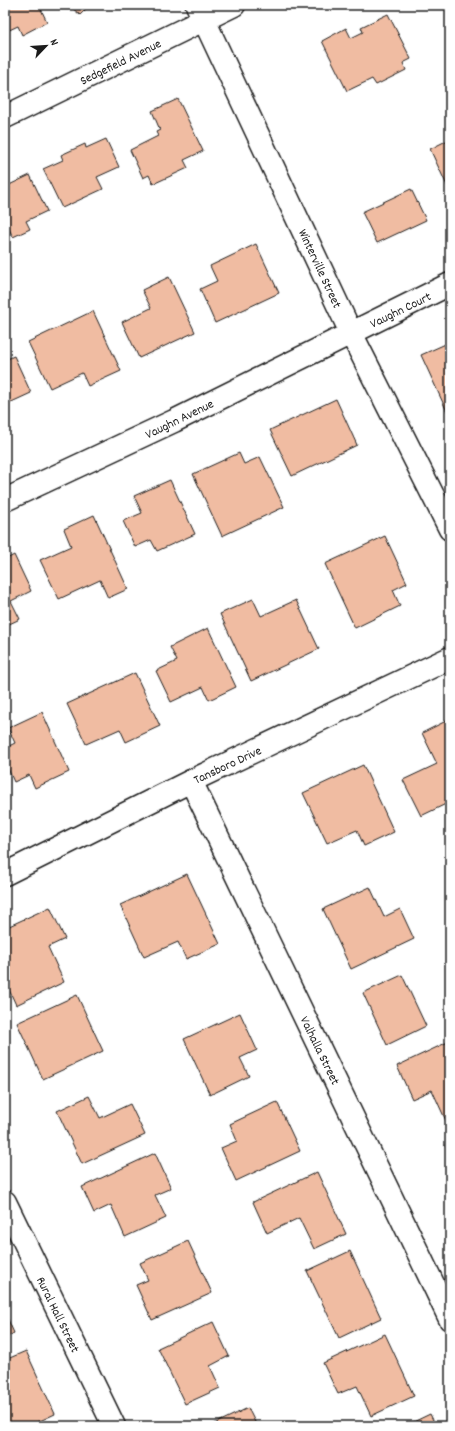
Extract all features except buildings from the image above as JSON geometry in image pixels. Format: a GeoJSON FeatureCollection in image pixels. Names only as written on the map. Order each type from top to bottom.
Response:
{"type":"FeatureCollection","features":[{"type":"Feature","properties":{"kind":"street","name":"Sedgefield Avenue"},"geometry":{"type":"LineString","coordinates":[[5,117],[201,12],[234,5]]}},
{"type":"Feature","properties":{"kind":"street","name":"Winterville Street"},"geometry":{"type":"LineString","coordinates":[[201,12],[351,333],[450,529]]}},
{"type":"Feature","properties":{"kind":"street","name":"Vaughn Court"},"geometry":{"type":"LineString","coordinates":[[351,333],[450,284]]}},
{"type":"Feature","properties":{"kind":"street","name":"Vaughn Avenue"},"geometry":{"type":"LineString","coordinates":[[5,500],[174,421],[351,333]]}},
{"type":"Feature","properties":{"kind":"street","name":"Tansboro Drive"},"geometry":{"type":"LineString","coordinates":[[5,874],[191,781],[450,658]]}},
{"type":"Feature","properties":{"kind":"street","name":"Valhalla Street"},"geometry":{"type":"LineString","coordinates":[[191,781],[450,1320]]}},
{"type":"Feature","properties":{"kind":"street","name":"Rural Hall Street"},"geometry":{"type":"LineString","coordinates":[[5,1202],[114,1426]]}}]}
